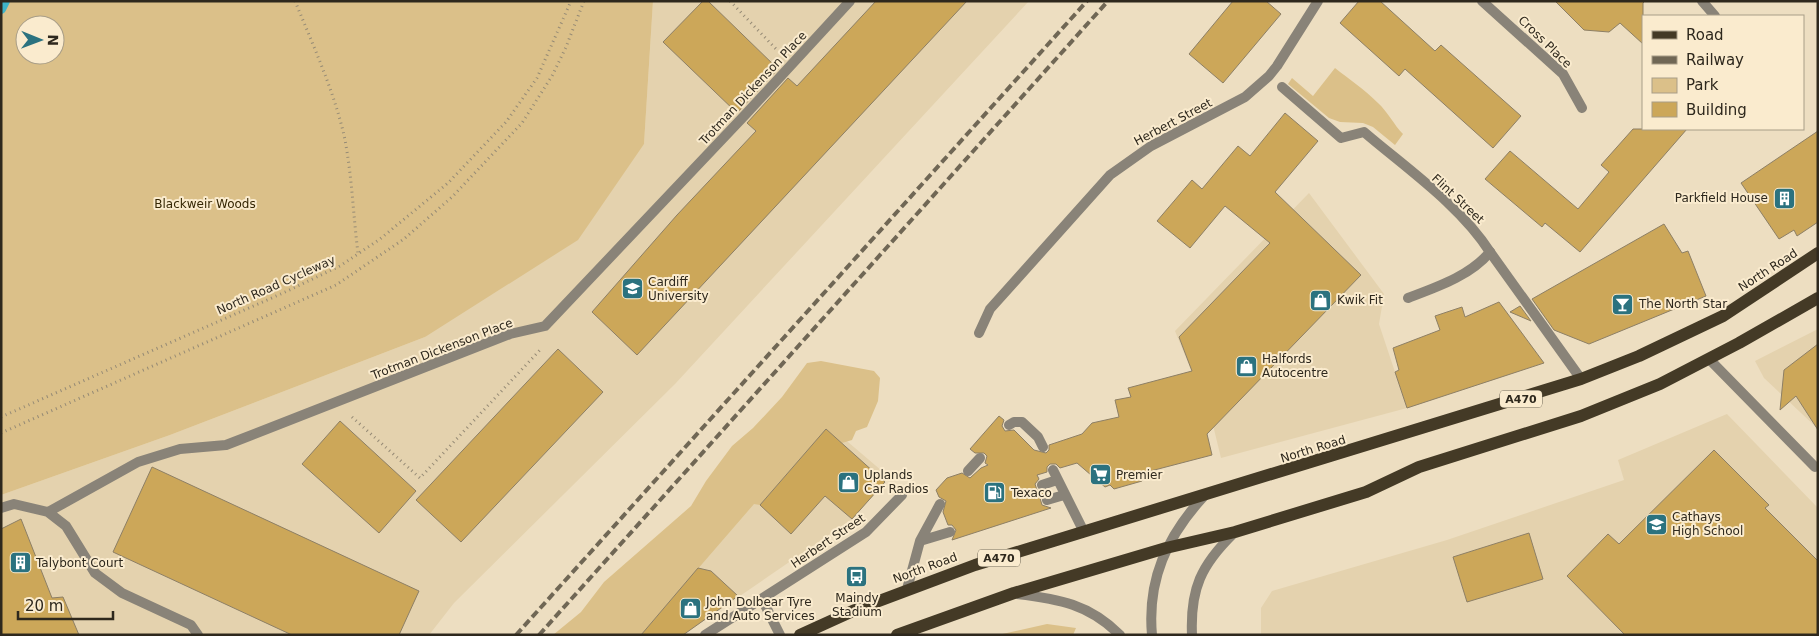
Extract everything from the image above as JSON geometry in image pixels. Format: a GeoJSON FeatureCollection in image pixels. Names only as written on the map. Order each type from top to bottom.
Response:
{"type":"FeatureCollection","features":[{"type":"Feature","properties":{"kind":"main road","name":"North Road"},"geometry":{"type":"LineString","coordinates":[[800,635],[907,589],[975,565],[1581,379],[1639,356],[1723,316],[1818,253]]}},
{"type":"Feature","properties":{"kind":"main road"},"geometry":{"type":"LineString","coordinates":[[897,635],[1014,594],[1166,548],[1234,532],[1366,492],[1419,467],[1581,416],[1625,399],[1709,359],[1818,298]]}},
{"type":"Feature","properties":{"kind":"street","name":"Trotman Dickenson Place"},"geometry":{"type":"LineString","coordinates":[[48,512],[72,501],[138,462],[180,449],[226,446],[510,334],[545,326],[745,116],[850,1]]}},
{"type":"Feature","properties":{"kind":"street","name":"Herbert Street"},"geometry":{"type":"LineString","coordinates":[[979,333],[990,308],[1110,175],[1151,146],[1245,96],[1277,66],[1318,1]]}},
{"type":"Feature","properties":{"kind":"street","name":"Cross Place"},"geometry":{"type":"LineString","coordinates":[[1482,1],[1563,74],[1582,108]]}},
{"type":"Feature","properties":{"kind":"street"},"geometry":{"type":"LineString","coordinates":[[1702,1],[1714,15]]}},
{"type":"Feature","properties":{"kind":"street","name":"Flint Street"},"geometry":{"type":"LineString","coordinates":[[1282,87],[1341,138],[1364,132],[1460,215],[1481,238],[1581,379]]}},
{"type":"Feature","properties":{"kind":"street"},"geometry":{"type":"LineString","coordinates":[[1408,298],[1437,287],[1478,265],[1490,252]]}},
{"type":"Feature","properties":{"kind":"street"},"geometry":{"type":"LineString","coordinates":[[1709,359],[1816,466]]}},
{"type":"Feature","properties":{"kind":"street"},"geometry":{"type":"LineString","coordinates":[[1009,425],[1014,422],[1022,422],[1038,437],[1043,447]]}},
{"type":"Feature","properties":{"kind":"street"},"geometry":{"type":"LineString","coordinates":[[968,471],[980,458]]}},
{"type":"Feature","properties":{"kind":"street"},"geometry":{"type":"LineString","coordinates":[[1053,470],[1084,532]]}},
{"type":"Feature","properties":{"kind":"street"},"geometry":{"type":"LineString","coordinates":[[1042,485],[1057,480]]}},
{"type":"Feature","properties":{"kind":"street","name":"Herbert Street"},"geometry":{"type":"LineString","coordinates":[[705,635],[866,532],[902,495]]}},
{"type":"Feature","properties":{"kind":"street"},"geometry":{"type":"LineString","coordinates":[[1048,500],[1064,495]]}},
{"type":"Feature","properties":{"kind":"street"},"geometry":{"type":"LineString","coordinates":[[1152,635],[1152,607],[1156,581],[1166,548],[1187,514],[1204,496]]}},
{"type":"Feature","properties":{"kind":"street"},"geometry":{"type":"LineString","coordinates":[[1,508],[14,504],[48,512],[66,526],[95,574],[122,593],[191,626],[198,635]]}},
{"type":"Feature","properties":{"kind":"street"},"geometry":{"type":"LineString","coordinates":[[907,589],[920,541],[940,504]]}},
{"type":"Feature","properties":{"kind":"street"},"geometry":{"type":"LineString","coordinates":[[931,521],[945,517]]}},
{"type":"Feature","properties":{"kind":"street"},"geometry":{"type":"LineString","coordinates":[[920,541],[950,532]]}},
{"type":"Feature","properties":{"kind":"street"},"geometry":{"type":"LineString","coordinates":[[1192,635],[1190,614],[1200,576],[1214,552],[1234,532]]}},
{"type":"Feature","properties":{"kind":"street"},"geometry":{"type":"LineString","coordinates":[[1014,594],[1055,598],[1078,606],[1096,614],[1120,635]]}},
{"type":"Feature","properties":{"kind":"street"},"geometry":{"type":"LineString","coordinates":[[762,599],[780,635]]}},
{"type":"Feature","properties":{"kind":"path"},"geometry":{"type":"LineString","coordinates":[[295,1],[334,101],[344,135],[351,177],[358,254]]}},
{"type":"Feature","properties":{"kind":"path","name":"North Road Cycleway"},"geometry":{"type":"LineString","coordinates":[[1,417],[283,293],[340,266],[358,254],[415,212],[448,183],[506,122],[537,78],[571,1]]}},
{"type":"Feature","properties":{"kind":"path"},"geometry":{"type":"LineString","coordinates":[[1,433],[336,285],[404,239],[452,197],[522,123],[552,76],[584,1]]}},
{"type":"Feature","properties":{"kind":"path"},"geometry":{"type":"LineString","coordinates":[[730,1],[780,53]]}},
{"type":"Feature","properties":{"kind":"path"},"geometry":{"type":"LineString","coordinates":[[348,414],[420,478],[544,346]]}},
{"type":"Feature","properties":{"kind":"shaded area","name":"Cardiff University"},"geometry":{"type":"Polygon","coordinates":[[[653,1],[1029,1],[675,384],[454,603],[429,635],[1,635],[1,495],[170,435],[425,337],[644,144],[653,1]]]}},
{"type":"Feature","properties":{"kind":"shaded area"},"geometry":{"type":"Polygon","coordinates":[[[1309,193],[1384,294],[1379,324],[1407,408],[1221,458],[1212,421],[1175,331],[1309,193]]]}},
{"type":"Feature","properties":{"kind":"shaded area"},"geometry":{"type":"Polygon","coordinates":[[[1818,329],[1818,429],[1764,378],[1755,361],[1818,329]]]}},
{"type":"Feature","properties":{"kind":"shaded area","name":"Cathays High School"},"geometry":{"type":"Polygon","coordinates":[[[1727,414],[1818,508],[1818,635],[1261,635],[1261,608],[1272,591],[1447,540],[1624,480],[1618,460],[1727,414]]]}},
{"type":"Feature","properties":{"kind":"shaded area"},"geometry":{"type":"Polygon","coordinates":[[[821,419],[889,477],[852,519],[683,635],[645,635],[643,619],[821,419]]]}},
{"type":"Feature","properties":{"kind":"green space","name":"Blackweir Woods"},"geometry":{"type":"Polygon","coordinates":[[[1,1],[653,1],[644,144],[578,240],[425,337],[170,435],[1,495],[1,1]]]}},
{"type":"Feature","properties":{"kind":"green space"},"geometry":{"type":"Polygon","coordinates":[[[1335,68],[1385,110],[1403,134],[1395,145],[1373,127],[1363,123],[1340,122],[1329,118],[1288,84],[1292,78],[1313,96],[1335,68]]]}},
{"type":"Feature","properties":{"kind":"green space"},"geometry":{"type":"Polygon","coordinates":[[[821,361],[874,371],[880,378],[878,401],[867,427],[856,431],[852,440],[842,443],[826,430],[760,505],[754,504],[651,623],[646,635],[553,635],[581,612],[604,582],[691,506],[706,481],[732,446],[753,428],[782,397],[807,363],[821,361]]]}},
{"type":"Feature","properties":{"kind":"green space"},"geometry":{"type":"Polygon","coordinates":[[[1047,624],[1076,628],[1073,635],[998,635],[1047,624]]]}},
{"type":"Feature","properties":{"kind":"building"},"geometry":{"type":"Polygon","coordinates":[[[703,1],[708,1],[778,69],[737,113],[663,42],[703,1]]]}},
{"type":"Feature","properties":{"kind":"building"},"geometry":{"type":"Polygon","coordinates":[[[876,1],[967,1],[637,355],[592,312],[677,215],[756,131],[747,123],[788,78],[797,86],[876,1]]]}},
{"type":"Feature","properties":{"kind":"building"},"geometry":{"type":"Polygon","coordinates":[[[1233,1],[1266,1],[1281,14],[1223,83],[1189,54],[1233,1]]]}},
{"type":"Feature","properties":{"kind":"building"},"geometry":{"type":"Polygon","coordinates":[[[1359,1],[1380,1],[1435,51],[1441,45],[1521,116],[1493,148],[1405,69],[1399,76],[1340,23],[1359,1]]]}},
{"type":"Feature","properties":{"kind":"building"},"geometry":{"type":"Polygon","coordinates":[[[1555,1],[1645,1],[1643,3],[1642,15],[1642,43],[1620,23],[1609,32],[1584,30],[1555,1]]]}},
{"type":"Feature","properties":{"kind":"building"},"geometry":{"type":"Polygon","coordinates":[[[1285,113],[1318,141],[1275,192],[1361,275],[1207,434],[1212,455],[1139,474],[1142,481],[1114,489],[1110,485],[1105,487],[1077,463],[1060,468],[1056,464],[1050,464],[1047,467],[1047,472],[1037,475],[1039,479],[1035,484],[1037,490],[1045,494],[1040,498],[1042,505],[1051,508],[952,540],[956,530],[952,525],[948,525],[943,512],[946,501],[939,497],[936,490],[947,478],[962,473],[970,478],[981,468],[988,465],[985,463],[987,456],[984,453],[975,453],[970,449],[999,416],[1004,420],[1002,426],[1005,431],[1014,430],[1034,450],[1046,453],[1049,450],[1049,445],[1082,434],[1092,423],[1119,417],[1115,400],[1131,397],[1128,388],[1192,371],[1179,337],[1270,243],[1225,206],[1190,248],[1157,221],[1192,180],[1202,189],[1238,146],[1250,156],[1285,113]]]}},
{"type":"Feature","properties":{"kind":"building"},"geometry":{"type":"Polygon","coordinates":[[[1633,129],[1686,130],[1580,252],[1545,223],[1542,227],[1485,179],[1510,151],[1578,209],[1609,172],[1601,165],[1633,129]]]}},
{"type":"Feature","properties":{"kind":"building","name":"Parkfield House"},"geometry":{"type":"Polygon","coordinates":[[[1818,131],[1818,222],[1797,236],[1794,230],[1779,239],[1741,183],[1818,131]]]}},
{"type":"Feature","properties":{"kind":"building"},"geometry":{"type":"Polygon","coordinates":[[[1664,224],[1682,253],[1688,251],[1706,296],[1589,344],[1554,330],[1532,299],[1664,224]]]}},
{"type":"Feature","properties":{"kind":"building"},"geometry":{"type":"Polygon","coordinates":[[[1499,302],[1544,363],[1407,408],[1395,372],[1399,370],[1393,348],[1440,330],[1435,316],[1462,307],[1465,317],[1499,302]]]}},
{"type":"Feature","properties":{"kind":"building"},"geometry":{"type":"Polygon","coordinates":[[[1520,306],[1531,321],[1510,312],[1520,306]]]}},
{"type":"Feature","properties":{"kind":"building"},"geometry":{"type":"Polygon","coordinates":[[[1818,344],[1818,430],[1796,396],[1780,410],[1784,370],[1818,344]]]}},
{"type":"Feature","properties":{"kind":"building"},"geometry":{"type":"Polygon","coordinates":[[[558,349],[603,392],[461,542],[416,500],[558,349]]]}},
{"type":"Feature","properties":{"kind":"building"},"geometry":{"type":"Polygon","coordinates":[[[340,421],[416,491],[379,533],[302,464],[340,421]]]}},
{"type":"Feature","properties":{"kind":"building"},"geometry":{"type":"Polygon","coordinates":[[[826,429],[885,482],[852,519],[825,496],[791,534],[760,505],[826,429]]]}},
{"type":"Feature","properties":{"kind":"building"},"geometry":{"type":"Polygon","coordinates":[[[1714,450],[1769,505],[1765,508],[1818,561],[1818,635],[1625,635],[1567,576],[1608,534],[1619,544],[1714,450]]]}},
{"type":"Feature","properties":{"kind":"building"},"geometry":{"type":"Polygon","coordinates":[[[152,467],[419,591],[399,635],[292,635],[113,552],[152,467]]]}},
{"type":"Feature","properties":{"kind":"building","name":"Talybont Court"},"geometry":{"type":"Polygon","coordinates":[[[21,519],[52,598],[63,597],[79,635],[1,635],[1,529],[21,519]]]}},
{"type":"Feature","properties":{"kind":"building"},"geometry":{"type":"Polygon","coordinates":[[[1529,533],[1543,579],[1467,602],[1453,557],[1529,533]]]}},
{"type":"Feature","properties":{"kind":"building","name":"John Dolbear Tyre and Auto Services"},"geometry":{"type":"Polygon","coordinates":[[[698,568],[711,571],[738,596],[683,635],[641,635],[698,568]]]}},
{"type":"Feature","properties":{"kind":"waterway"},"geometry":{"type":"LineString","coordinates":[[1,9],[5,1]]}},
{"type":"Feature","properties":{"kind":"railway"},"geometry":{"type":"LineString","coordinates":[[516,635],[1087,1]]}},
{"type":"Feature","properties":{"kind":"railway"},"geometry":{"type":"LineString","coordinates":[[539,635],[1108,1]]}},
{"type":"Feature","properties":{"kind":"place","name":"Parkfield House"},"geometry":{"type":"Point","coordinates":[1784,198]}},
{"type":"Feature","properties":{"kind":"place","name":"Cardiff University"},"geometry":{"type":"Point","coordinates":[632,289]}},
{"type":"Feature","properties":{"kind":"place","name":"Kwik Fit"},"geometry":{"type":"Point","coordinates":[1321,300]}},
{"type":"Feature","properties":{"kind":"place","name":"The North Star"},"geometry":{"type":"Point","coordinates":[1623,304]}},
{"type":"Feature","properties":{"kind":"place","name":"Halfords Autocentre"},"geometry":{"type":"Point","coordinates":[1246,366]}},
{"type":"Feature","properties":{"kind":"place","name":"Premier"},"geometry":{"type":"Point","coordinates":[1100,475]}},
{"type":"Feature","properties":{"kind":"place","name":"Uplands Car Radios"},"geometry":{"type":"Point","coordinates":[848,482]}},
{"type":"Feature","properties":{"kind":"place","name":"Texaco"},"geometry":{"type":"Point","coordinates":[995,493]}},
{"type":"Feature","properties":{"kind":"place","name":"Cathays High School"},"geometry":{"type":"Point","coordinates":[1656,524]}},
{"type":"Feature","properties":{"kind":"place","name":"Talybont Court"},"geometry":{"type":"Point","coordinates":[20,563]}},
{"type":"Feature","properties":{"kind":"place","name":"Maindy Stadium"},"geometry":{"type":"Point","coordinates":[857,577]}},
{"type":"Feature","properties":{"kind":"place","name":"John Dolbear Tyre and Auto Services"},"geometry":{"type":"Point","coordinates":[690,609]}}]}
